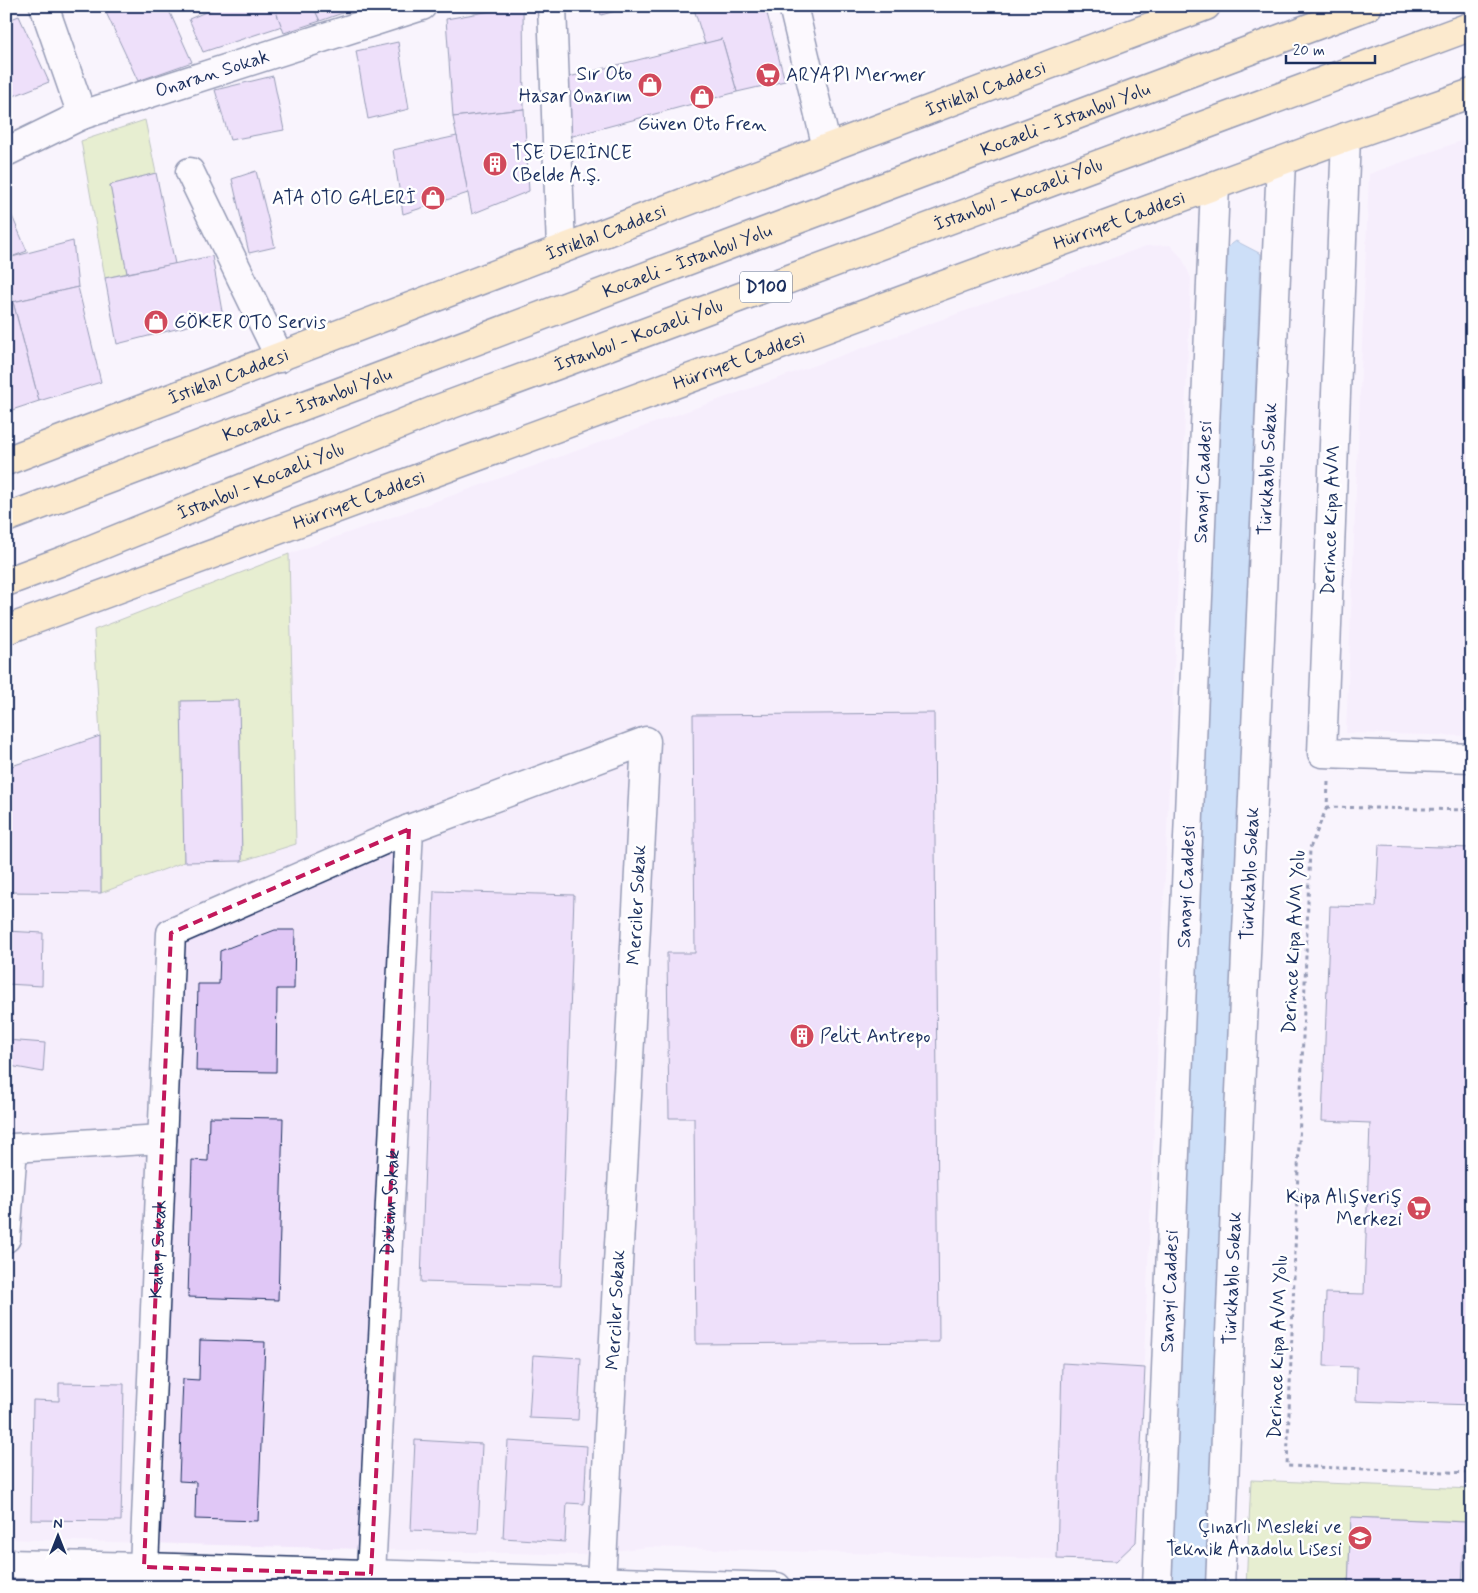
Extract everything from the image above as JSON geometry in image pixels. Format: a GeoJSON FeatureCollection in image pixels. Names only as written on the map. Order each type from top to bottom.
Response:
{"type":"FeatureCollection","features":[{"type":"Feature","properties":{"kind":"main road","name":"İstiklal Caddesi"},"geometry":{"type":"LineString","coordinates":[[6,461],[827,148],[1206,6]]}},
{"type":"Feature","properties":{"kind":"main road","name":"Kocaeli - İstanbul Yolu"},"geometry":{"type":"LineString","coordinates":[[6,518],[1368,6]]}},
{"type":"Feature","properties":{"kind":"main road","name":"İstanbul - Kocaeli Yolu"},"geometry":{"type":"LineString","coordinates":[[6,582],[65,560],[433,411],[1472,26]]}},
{"type":"Feature","properties":{"kind":"main road","name":"Hürriyet Caddesi"},"geometry":{"type":"LineString","coordinates":[[6,630],[1472,93]]}},
{"type":"Feature","properties":{"kind":"main road"},"geometry":{"type":"LineString","coordinates":[[6,510],[38,506]]}},
{"type":"Feature","properties":{"kind":"street"},"geometry":{"type":"LineString","coordinates":[[44,6],[82,115]]}},
{"type":"Feature","properties":{"kind":"street","name":"Onaran Sokak"},"geometry":{"type":"LineString","coordinates":[[6,152],[82,115],[422,6]]}},
{"type":"Feature","properties":{"kind":"street"},"geometry":{"type":"LineString","coordinates":[[552,6],[561,249]]}},
{"type":"Feature","properties":{"kind":"street"},"geometry":{"type":"LineString","coordinates":[[793,6],[827,148]]}},
{"type":"Feature","properties":{"kind":"street","name":"Derince Kipa AVM"},"geometry":{"type":"LineString","coordinates":[[1346,138],[1322,753],[1472,758]]}},
{"type":"Feature","properties":{"kind":"street","name":"Türkkablo Sokak"},"geometry":{"type":"LineString","coordinates":[[1220,1587],[1236,1172],[1281,162]]}},
{"type":"Feature","properties":{"kind":"street"},"geometry":{"type":"LineString","coordinates":[[190,172],[280,358]]}},
{"type":"Feature","properties":{"kind":"street","name":"Sanayi Caddesi"},"geometry":{"type":"LineString","coordinates":[[1157,1587],[1215,186]]}},
{"type":"Feature","properties":{"kind":"street","name":"Merciler Sokak"},"geometry":{"type":"LineString","coordinates":[[170,933],[409,829],[646,741],[601,1581]]}},
{"type":"Feature","properties":{"kind":"street","name":"Döküm Sokak"},"geometry":{"type":"LineString","coordinates":[[370,1574],[409,829]]}},
{"type":"Feature","properties":{"kind":"street","name":"Kalay Sokak"},"geometry":{"type":"LineString","coordinates":[[144,1567],[170,933]]}},
{"type":"Feature","properties":{"kind":"street"},"geometry":{"type":"LineString","coordinates":[[6,1238],[12,1148],[162,1139]]}},
{"type":"Feature","properties":{"kind":"street"},"geometry":{"type":"LineString","coordinates":[[6,1564],[776,1587]]}},
{"type":"Feature","properties":{"kind":"path","name":"Derince Kipa AVM Yolu"},"geometry":{"type":"LineString","coordinates":[[1327,807],[1310,848],[1287,1466],[1472,1473]]}},
{"type":"Feature","properties":{"kind":"highlighted area"},"geometry":{"type":"Polygon","coordinates":[[[409,829],[371,1574],[144,1567],[171,933],[409,829]]]}},
{"type":"Feature","properties":{"kind":"shaded area"},"geometry":{"type":"Polygon","coordinates":[[[1472,137],[1472,736],[1346,733],[1369,174],[1472,137]]]}},
{"type":"Feature","properties":{"kind":"shaded area","name":"Pelit Antrepo"},"geometry":{"type":"Polygon","coordinates":[[[1170,245],[1182,258],[1191,278],[1136,1542],[1116,1561],[648,1547],[580,1555],[6,1539],[6,892],[101,893],[184,862],[242,861],[296,844],[289,554],[1146,246],[1170,245]]]}},
{"type":"Feature","properties":{"kind":"shaded area"},"geometry":{"type":"Polygon","coordinates":[[[6,1580],[65,1581],[241,1587],[6,1587],[6,1580]]]}},
{"type":"Feature","properties":{"kind":"green space"},"geometry":{"type":"Polygon","coordinates":[[[145,120],[156,173],[110,185],[127,273],[105,278],[81,141],[145,120]]]}},
{"type":"Feature","properties":{"kind":"green space"},"geometry":{"type":"Polygon","coordinates":[[[289,554],[296,844],[242,861],[239,700],[182,701],[184,862],[101,893],[100,736],[94,630],[289,554]]]}},
{"type":"Feature","properties":{"kind":"green space","name":"Çınarlı Mesleki ve Teknik Anadolu Lisesi"},"geometry":{"type":"Polygon","coordinates":[[[1251,1480],[1472,1489],[1472,1522],[1351,1517],[1348,1587],[1246,1587],[1251,1480]]]}},
{"type":"Feature","properties":{"kind":"water"},"geometry":{"type":"Polygon","coordinates":[[[1236,241],[1261,254],[1207,1587],[1165,1587],[1220,253],[1236,241]]]}},
{"type":"Feature","properties":{"kind":"building"},"geometry":{"type":"Polygon","coordinates":[[[103,6],[167,6],[192,62],[138,81],[103,6]]]}},
{"type":"Feature","properties":{"kind":"building"},"geometry":{"type":"Polygon","coordinates":[[[220,6],[274,6],[282,26],[203,52],[189,19],[220,6]]]}},
{"type":"Feature","properties":{"kind":"building"},"geometry":{"type":"Polygon","coordinates":[[[274,6],[313,6],[320,21],[284,33],[274,6]]]}},
{"type":"Feature","properties":{"kind":"building"},"geometry":{"type":"Polygon","coordinates":[[[313,6],[362,6],[320,21],[313,6]]]}},
{"type":"Feature","properties":{"kind":"building"},"geometry":{"type":"Polygon","coordinates":[[[523,6],[524,109],[453,117],[446,19],[523,6]]]}},
{"type":"Feature","properties":{"kind":"building"},"geometry":{"type":"Polygon","coordinates":[[[599,6],[634,6],[601,15],[599,6]]]}},
{"type":"Feature","properties":{"kind":"building"},"geometry":{"type":"Polygon","coordinates":[[[693,6],[765,6],[785,81],[737,92],[722,39],[705,44],[693,6]]]}},
{"type":"Feature","properties":{"kind":"building"},"geometry":{"type":"Polygon","coordinates":[[[19,16],[49,82],[6,99],[6,21],[19,16]]]}},
{"type":"Feature","properties":{"kind":"building","name":"Sır Oto Hasar Onarım"},"geometry":{"type":"Polygon","coordinates":[[[722,39],[737,92],[569,137],[565,78],[722,39]]]}},
{"type":"Feature","properties":{"kind":"building"},"geometry":{"type":"Polygon","coordinates":[[[398,42],[409,109],[368,119],[356,51],[398,42]]]}},
{"type":"Feature","properties":{"kind":"building"},"geometry":{"type":"Polygon","coordinates":[[[273,76],[284,130],[230,140],[215,90],[273,76]]]}},
{"type":"Feature","properties":{"kind":"building","name":"TSE DERİNCE (Belde A.Ş."},"geometry":{"type":"Polygon","coordinates":[[[524,109],[529,191],[472,214],[453,117],[524,109]]]}},
{"type":"Feature","properties":{"kind":"building"},"geometry":{"type":"Polygon","coordinates":[[[457,136],[468,193],[403,214],[393,150],[457,136]]]}},
{"type":"Feature","properties":{"kind":"building"},"geometry":{"type":"Polygon","coordinates":[[[256,171],[275,247],[249,253],[232,179],[256,171]]]}},
{"type":"Feature","properties":{"kind":"building"},"geometry":{"type":"Polygon","coordinates":[[[156,173],[175,264],[127,273],[110,185],[156,173]]]}},
{"type":"Feature","properties":{"kind":"building"},"geometry":{"type":"Polygon","coordinates":[[[6,202],[27,251],[6,259],[6,202]]]}},
{"type":"Feature","properties":{"kind":"building"},"geometry":{"type":"Polygon","coordinates":[[[73,241],[78,287],[13,302],[8,258],[73,241]]]}},
{"type":"Feature","properties":{"kind":"building"},"geometry":{"type":"Polygon","coordinates":[[[212,256],[223,317],[117,344],[105,278],[212,256]]]}},
{"type":"Feature","properties":{"kind":"building"},"geometry":{"type":"Polygon","coordinates":[[[78,287],[101,382],[39,401],[13,302],[78,287]]]}},
{"type":"Feature","properties":{"kind":"building"},"geometry":{"type":"Polygon","coordinates":[[[13,302],[39,401],[6,412],[6,304],[13,302]]]}},
{"type":"Feature","properties":{"kind":"building"},"geometry":{"type":"Polygon","coordinates":[[[239,700],[242,861],[184,862],[181,701],[239,700]]]}},
{"type":"Feature","properties":{"kind":"building","name":"Pelit Antrepo"},"geometry":{"type":"Polygon","coordinates":[[[934,713],[939,1342],[696,1344],[694,1118],[669,1118],[667,953],[695,953],[693,715],[934,713]]]}},
{"type":"Feature","properties":{"kind":"building"},"geometry":{"type":"Polygon","coordinates":[[[100,736],[101,893],[6,892],[6,768],[100,736]]]}},
{"type":"Feature","properties":{"kind":"building","name":"Kipa Alışveriş Merkezi"},"geometry":{"type":"Polygon","coordinates":[[[1379,845],[1472,848],[1472,1405],[1356,1401],[1357,1367],[1324,1366],[1326,1293],[1364,1294],[1370,1123],[1322,1121],[1330,906],[1376,907],[1379,845]]]}},
{"type":"Feature","properties":{"kind":"building"},"geometry":{"type":"Polygon","coordinates":[[[434,891],[574,895],[561,1286],[421,1282],[434,891]]]}},
{"type":"Feature","properties":{"kind":"building"},"geometry":{"type":"Polygon","coordinates":[[[275,930],[295,930],[294,989],[277,989],[276,1072],[196,1071],[198,984],[219,984],[220,951],[275,930]]]}},
{"type":"Feature","properties":{"kind":"building"},"geometry":{"type":"Polygon","coordinates":[[[6,931],[43,933],[42,986],[6,984],[6,931]]]}},
{"type":"Feature","properties":{"kind":"building"},"geometry":{"type":"Polygon","coordinates":[[[6,1040],[45,1043],[43,1072],[10,1066],[9,1090],[6,1090],[6,1040]]]}},
{"type":"Feature","properties":{"kind":"building"},"geometry":{"type":"Polygon","coordinates":[[[209,1117],[283,1118],[278,1300],[188,1297],[192,1160],[208,1161],[209,1117]]]}},
{"type":"Feature","properties":{"kind":"building"},"geometry":{"type":"Polygon","coordinates":[[[200,1340],[265,1342],[258,1521],[195,1519],[196,1482],[179,1481],[183,1379],[199,1380],[200,1340]]]}},
{"type":"Feature","properties":{"kind":"building"},"geometry":{"type":"Polygon","coordinates":[[[533,1355],[581,1358],[578,1420],[529,1418],[533,1355]]]}},
{"type":"Feature","properties":{"kind":"building"},"geometry":{"type":"Polygon","coordinates":[[[1062,1363],[1145,1368],[1136,1542],[1116,1561],[1057,1559],[1062,1363]]]}},
{"type":"Feature","properties":{"kind":"building"},"geometry":{"type":"Polygon","coordinates":[[[59,1383],[124,1384],[121,1521],[31,1520],[33,1400],[59,1401],[59,1383]]]}},
{"type":"Feature","properties":{"kind":"building"},"geometry":{"type":"Polygon","coordinates":[[[415,1440],[482,1444],[478,1533],[411,1530],[415,1440]]]}},
{"type":"Feature","properties":{"kind":"building"},"geometry":{"type":"Polygon","coordinates":[[[508,1441],[587,1446],[584,1504],[567,1503],[565,1542],[503,1538],[508,1441]]]}},
{"type":"Feature","properties":{"kind":"building"},"geometry":{"type":"Polygon","coordinates":[[[1351,1517],[1465,1522],[1462,1587],[1348,1587],[1351,1517]]]}},
{"type":"Feature","properties":{"kind":"building"},"geometry":{"type":"Polygon","coordinates":[[[65,1581],[228,1586],[64,1587],[65,1581]]]}},
{"type":"Feature","properties":{"kind":"place","name":"ARYAPI Mermer"},"geometry":{"type":"Point","coordinates":[768,75]}},
{"type":"Feature","properties":{"kind":"place","name":"Sır Oto Hasar Onarım"},"geometry":{"type":"Point","coordinates":[650,85]}},
{"type":"Feature","properties":{"kind":"place","name":"Güven Oto Fren"},"geometry":{"type":"Point","coordinates":[702,97]}},
{"type":"Feature","properties":{"kind":"place","name":"TSE DERİNCE (Belde A.Ş."},"geometry":{"type":"Point","coordinates":[495,164]}},
{"type":"Feature","properties":{"kind":"place","name":"ATA OTO GALERİ"},"geometry":{"type":"Point","coordinates":[433,198]}},
{"type":"Feature","properties":{"kind":"place","name":"GÖKER OTO Servis"},"geometry":{"type":"Point","coordinates":[156,322]}},
{"type":"Feature","properties":{"kind":"place","name":"Pelit Antrepo"},"geometry":{"type":"Point","coordinates":[802,1036]}},
{"type":"Feature","properties":{"kind":"place","name":"Kipa Alışveriş Merkezi"},"geometry":{"type":"Point","coordinates":[1419,1208]}},
{"type":"Feature","properties":{"kind":"place","name":"Çınarlı Mesleki ve Teknik Anadolu Lisesi"},"geometry":{"type":"Point","coordinates":[1360,1538]}}]}
